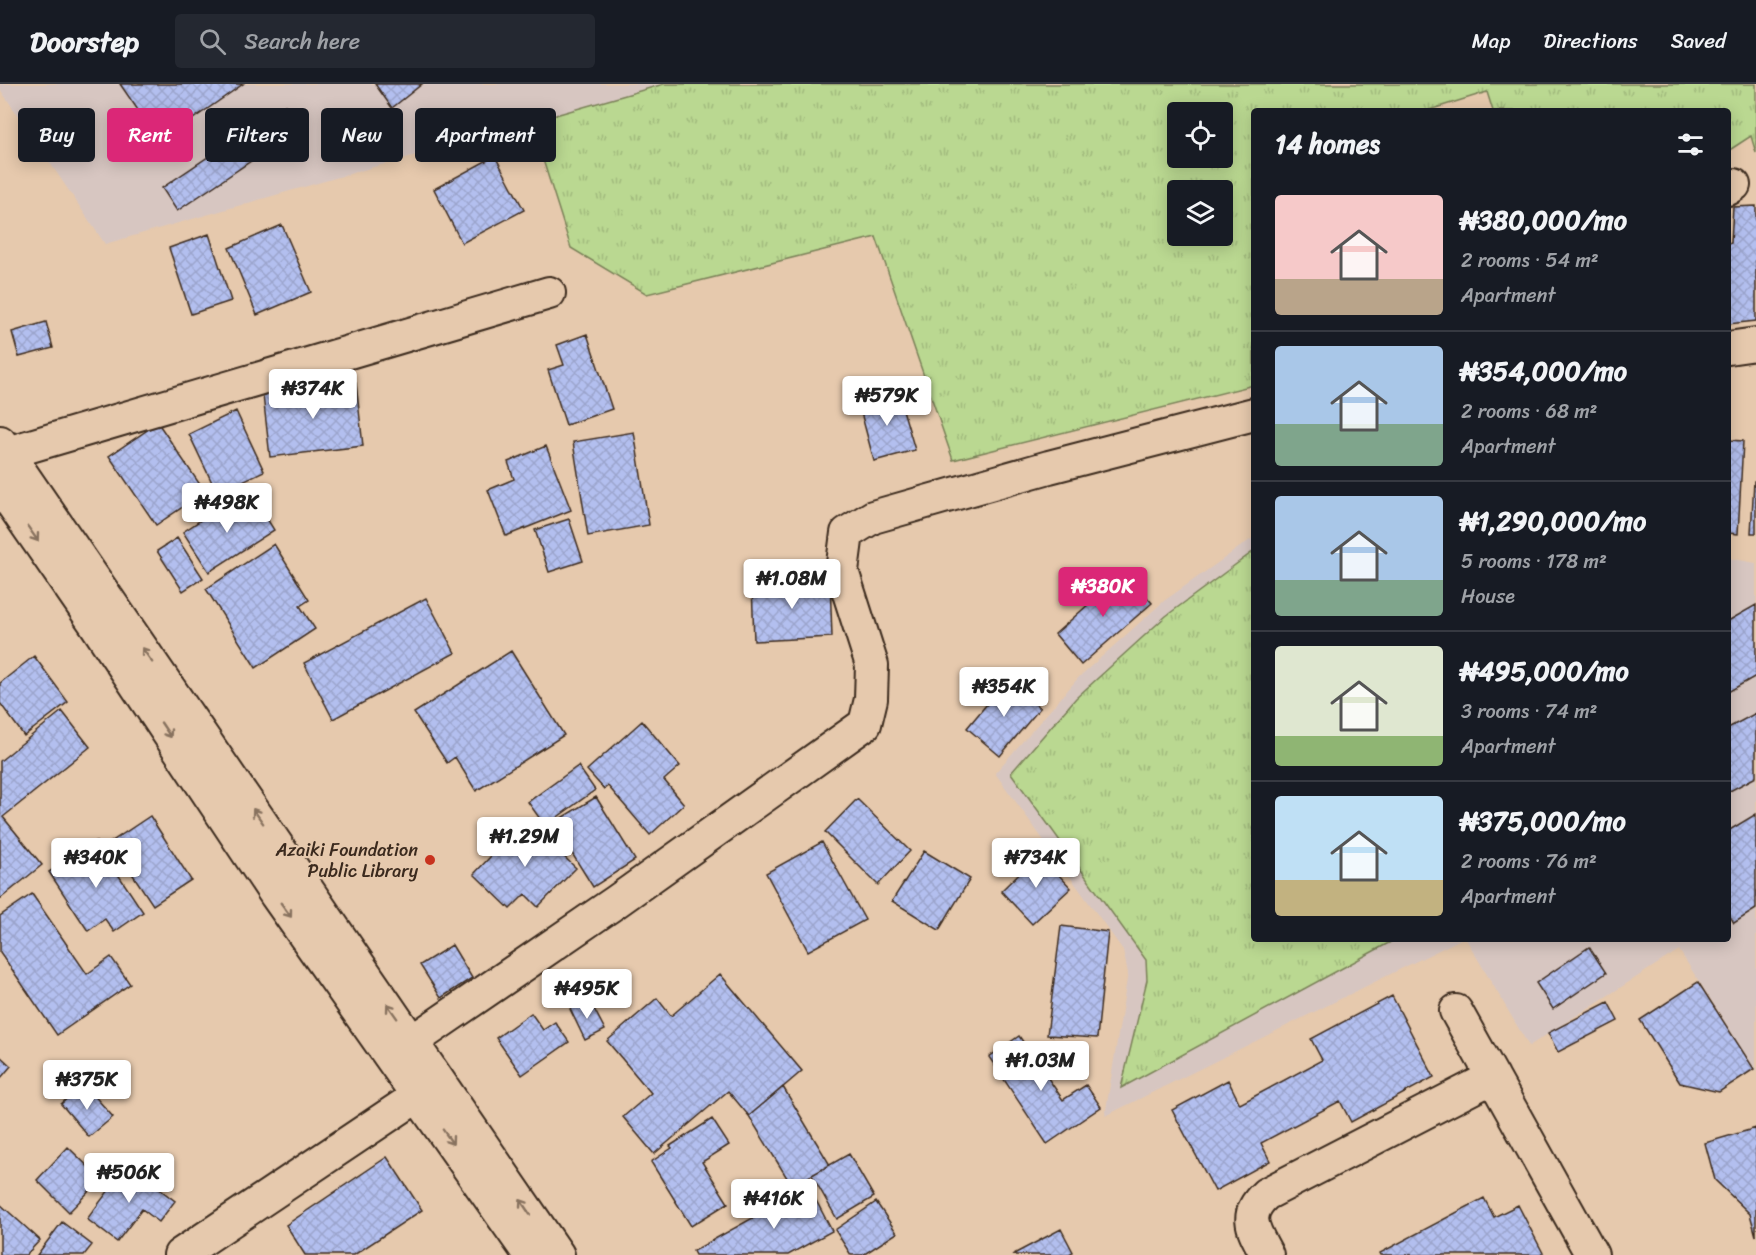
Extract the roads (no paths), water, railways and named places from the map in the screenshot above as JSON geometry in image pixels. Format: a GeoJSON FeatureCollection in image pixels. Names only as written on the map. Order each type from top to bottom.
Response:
{"type":"FeatureCollection","features":[{"type":"Feature","properties":{"kind":"street"},"geometry":{"type":"LineString","coordinates":[[530,1255],[418,1095],[402,1048],[3,450],[549,293]]}},
{"type":"Feature","properties":{"kind":"street"},"geometry":{"type":"LineString","coordinates":[[1731,348],[1756,344]]}},
{"type":"Feature","properties":{"kind":"street"},"geometry":{"type":"LineString","coordinates":[[402,1048],[617,901],[865,724],[872,699],[872,665],[842,571],[847,533],[873,517],[1049,467],[1251,415]]}},
{"type":"Feature","properties":{"kind":"street"},"geometry":{"type":"LineString","coordinates":[[0,486],[96,625],[276,896],[402,1048],[558,1255]]}},
{"type":"Feature","properties":{"kind":"street"},"geometry":{"type":"LineString","coordinates":[[1456,1011],[1592,1255]]}},
{"type":"Feature","properties":{"kind":"street"},"geometry":{"type":"LineString","coordinates":[[1267,1255],[1252,1227],[1252,1213],[1257,1203],[1266,1194],[1493,1077]]}},
{"type":"Feature","properties":{"kind":"street"},"geometry":{"type":"LineString","coordinates":[[180,1255],[418,1095]]}},
{"type":"Feature","properties":{"kind":"place","name":"Azaiki Foundation Public Library"},"geometry":{"type":"Point","coordinates":[430,860]}}]}
